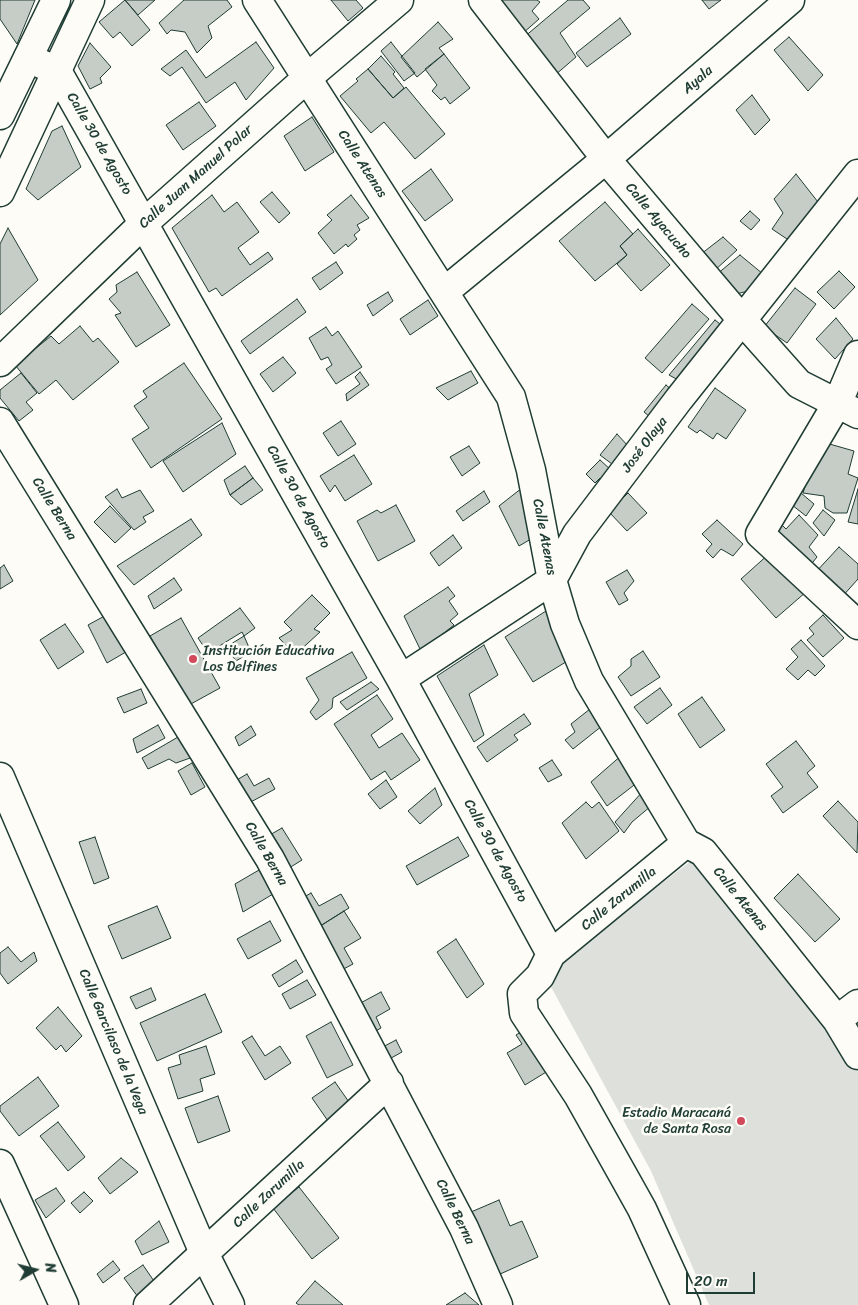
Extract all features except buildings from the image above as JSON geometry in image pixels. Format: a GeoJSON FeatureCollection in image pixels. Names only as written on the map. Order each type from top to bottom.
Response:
{"type":"FeatureCollection","features":[{"type":"Feature","properties":{"kind":"street"},"geometry":{"type":"LineString","coordinates":[[0,115],[56,0]]}},
{"type":"Feature","properties":{"kind":"street"},"geometry":{"type":"LineString","coordinates":[[3,177],[57,71],[90,0]]}},
{"type":"Feature","properties":{"kind":"street","name":"Calle Atenas"},"geometry":{"type":"LineString","coordinates":[[257,0],[511,396],[532,470],[552,580],[564,624],[589,681],[686,843],[703,852],[848,1012],[858,1055]]}},
{"type":"Feature","properties":{"kind":"street","name":"Calle Juan Manuel Polar"},"geometry":{"type":"LineString","coordinates":[[0,362],[144,222],[307,78],[399,0]]}},
{"type":"Feature","properties":{"kind":"street","name":"Calle Ayacucho"},"geometry":{"type":"LineString","coordinates":[[483,0],[606,159],[743,321],[800,384],[848,408]]}},
{"type":"Feature","properties":{"kind":"street","name":"Ayala"},"geometry":{"type":"LineString","coordinates":[[444,292],[606,159],[790,0]]}},
{"type":"Feature","properties":{"kind":"street"},"geometry":{"type":"LineString","coordinates":[[28,58],[57,71]]}},
{"type":"Feature","properties":{"kind":"street","name":"Calle 30 de Agosto"},"geometry":{"type":"LineString","coordinates":[[57,71],[401,679],[551,954]]}},
{"type":"Feature","properties":{"kind":"street","name":"José Olaya"},"geometry":{"type":"LineString","coordinates":[[401,679],[552,580],[583,526],[679,399],[743,321],[858,174]]}},
{"type":"Feature","properties":{"kind":"street"},"geometry":{"type":"LineString","coordinates":[[858,355],[848,408],[760,534],[858,625]]}},
{"type":"Feature","properties":{"kind":"street","name":"Calle Berna"},"geometry":{"type":"LineString","coordinates":[[0,422],[270,859],[464,1228],[498,1305]]}},
{"type":"Feature","properties":{"kind":"street","name":"Calle Garcilaso de la Vega"},"geometry":{"type":"LineString","coordinates":[[0,777],[204,1253],[230,1305]]}},
{"type":"Feature","properties":{"kind":"street","name":"Calle Zarumilla"},"geometry":{"type":"LineString","coordinates":[[551,954],[686,843]]}},
{"type":"Feature","properties":{"kind":"street"},"geometry":{"type":"LineString","coordinates":[[551,954],[540,976],[522,994],[524,1013],[578,1095],[623,1174],[642,1209],[686,1305]]}},
{"type":"Feature","properties":{"kind":"street","name":"Calle Zarumilla"},"geometry":{"type":"LineString","coordinates":[[148,1305],[389,1083]]}},
{"type":"Feature","properties":{"kind":"street"},"geometry":{"type":"LineString","coordinates":[[0,1164],[64,1305]]}},
{"type":"Feature","properties":{"kind":"shaded area","name":"Estadio Maracaná de Santa Rosa"},"geometry":{"type":"Polygon","coordinates":[[[700,854],[833,1026],[858,1072],[858,1305],[709,1305],[651,1171],[544,974],[700,854]]]}},
{"type":"Feature","properties":{"kind":"place","name":"Institución Educativa Los Delfines"},"geometry":{"type":"Point","coordinates":[193,659]}},
{"type":"Feature","properties":{"kind":"place","name":"Estadio Maracaná de Santa Rosa"},"geometry":{"type":"Point","coordinates":[741,1121]}}]}
